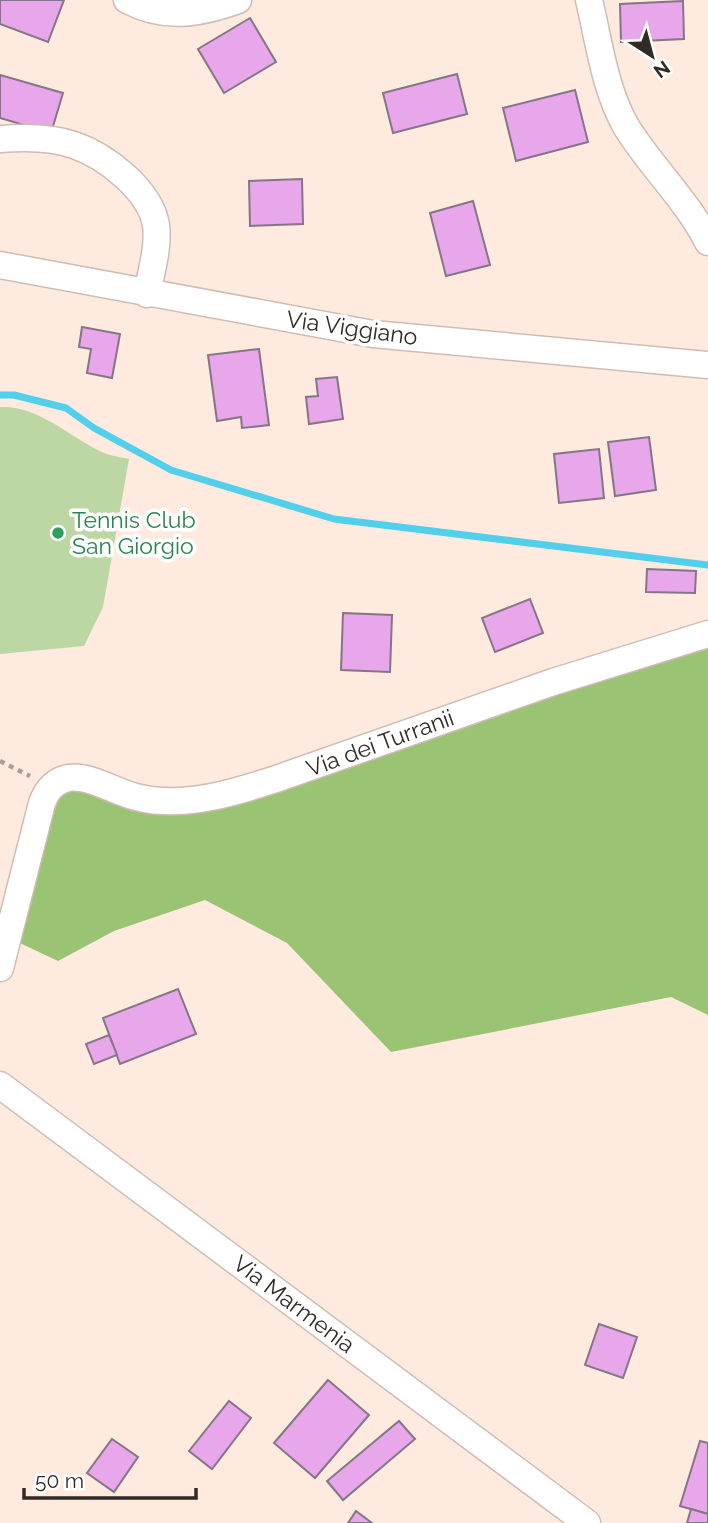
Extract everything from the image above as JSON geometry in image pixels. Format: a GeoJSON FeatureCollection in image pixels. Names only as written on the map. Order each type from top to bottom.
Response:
{"type":"FeatureCollection","features":[{"type":"Feature","properties":{"kind":"street"},"geometry":{"type":"LineString","coordinates":[[127,0],[158,12],[181,14],[213,9],[238,0]]}},
{"type":"Feature","properties":{"kind":"street"},"geometry":{"type":"LineString","coordinates":[[589,0],[612,94],[627,128],[680,198],[708,242]]}},
{"type":"Feature","properties":{"kind":"street"},"geometry":{"type":"LineString","coordinates":[[0,139],[36,138],[73,145],[101,159],[136,189],[152,214],[157,232],[147,294]]}},
{"type":"Feature","properties":{"kind":"street","name":"Via Viggiano"},"geometry":{"type":"LineString","coordinates":[[0,265],[373,334],[708,365]]}},
{"type":"Feature","properties":{"kind":"street","name":"Via dei Turranii"},"geometry":{"type":"LineString","coordinates":[[50,788],[66,778],[78,778],[139,798],[167,802],[232,792],[553,682],[708,634]]}},
{"type":"Feature","properties":{"kind":"street"},"geometry":{"type":"LineString","coordinates":[[0,968],[42,803],[50,788]]}},
{"type":"Feature","properties":{"kind":"street","name":"Via Marmenia"},"geometry":{"type":"LineString","coordinates":[[0,1085],[587,1523]]}},
{"type":"Feature","properties":{"kind":"path"},"geometry":{"type":"LineString","coordinates":[[0,761],[50,788]]}},
{"type":"Feature","properties":{"kind":"green space","name":"Tennis Club San Giorgio"},"geometry":{"type":"Polygon","coordinates":[[[0,407],[41,416],[102,452],[129,459],[103,607],[84,646],[0,654],[0,407]]]}},
{"type":"Feature","properties":{"kind":"green space"},"geometry":{"type":"Polygon","coordinates":[[[708,640],[708,1015],[671,997],[391,1052],[287,943],[205,900],[114,931],[58,961],[9,938],[50,788],[157,801],[708,640]]]}},
{"type":"Feature","properties":{"kind":"building"},"geometry":{"type":"Polygon","coordinates":[[[0,0],[64,0],[48,42],[0,24],[0,0]]]}},
{"type":"Feature","properties":{"kind":"building"},"geometry":{"type":"Polygon","coordinates":[[[683,1],[684,39],[621,42],[620,4],[683,1]]]}},
{"type":"Feature","properties":{"kind":"building"},"geometry":{"type":"Polygon","coordinates":[[[250,18],[276,62],[224,93],[198,49],[250,18]]]}},
{"type":"Feature","properties":{"kind":"building"},"geometry":{"type":"Polygon","coordinates":[[[457,74],[467,114],[393,133],[383,93],[457,74]]]}},
{"type":"Feature","properties":{"kind":"building"},"geometry":{"type":"Polygon","coordinates":[[[0,75],[63,93],[51,133],[0,118],[0,75]]]}},
{"type":"Feature","properties":{"kind":"building"},"geometry":{"type":"Polygon","coordinates":[[[575,90],[588,142],[516,161],[503,108],[575,90]]]}},
{"type":"Feature","properties":{"kind":"building"},"geometry":{"type":"Polygon","coordinates":[[[302,179],[303,224],[250,226],[249,181],[302,179]]]}},
{"type":"Feature","properties":{"kind":"building"},"geometry":{"type":"Polygon","coordinates":[[[473,201],[490,265],[446,276],[430,213],[473,201]]]}},
{"type":"Feature","properties":{"kind":"building"},"geometry":{"type":"Polygon","coordinates":[[[82,327],[120,334],[112,378],[87,373],[91,349],[79,347],[82,327]]]}},
{"type":"Feature","properties":{"kind":"building"},"geometry":{"type":"Polygon","coordinates":[[[259,349],[269,425],[242,428],[241,417],[217,421],[208,355],[259,349]]]}},
{"type":"Feature","properties":{"kind":"building"},"geometry":{"type":"Polygon","coordinates":[[[337,377],[343,419],[309,424],[306,397],[318,396],[316,379],[337,377]]]}},
{"type":"Feature","properties":{"kind":"building"},"geometry":{"type":"Polygon","coordinates":[[[649,437],[656,490],[615,496],[608,442],[649,437]]]}},
{"type":"Feature","properties":{"kind":"building"},"geometry":{"type":"Polygon","coordinates":[[[599,449],[604,498],[559,503],[554,454],[599,449]]]}},
{"type":"Feature","properties":{"kind":"building"},"geometry":{"type":"Polygon","coordinates":[[[647,569],[696,571],[695,593],[646,592],[647,569]]]}},
{"type":"Feature","properties":{"kind":"building"},"geometry":{"type":"Polygon","coordinates":[[[530,599],[543,633],[495,652],[482,618],[530,599]]]}},
{"type":"Feature","properties":{"kind":"building"},"geometry":{"type":"Polygon","coordinates":[[[343,613],[392,615],[390,672],[341,670],[343,613]]]}},
{"type":"Feature","properties":{"kind":"building"},"geometry":{"type":"Polygon","coordinates":[[[178,989],[196,1034],[120,1064],[103,1018],[178,989]]]}},
{"type":"Feature","properties":{"kind":"building"},"geometry":{"type":"Polygon","coordinates":[[[109,1035],[117,1055],[94,1064],[86,1044],[109,1035]]]}},
{"type":"Feature","properties":{"kind":"building"},"geometry":{"type":"Polygon","coordinates":[[[599,1324],[637,1337],[623,1378],[585,1365],[599,1324]]]}},
{"type":"Feature","properties":{"kind":"building"},"geometry":{"type":"Polygon","coordinates":[[[328,1380],[369,1415],[315,1478],[274,1443],[328,1380]]]}},
{"type":"Feature","properties":{"kind":"building"},"geometry":{"type":"Polygon","coordinates":[[[229,1401],[251,1418],[212,1469],[189,1451],[229,1401]]]}},
{"type":"Feature","properties":{"kind":"building"},"geometry":{"type":"Polygon","coordinates":[[[399,1421],[415,1439],[343,1500],[327,1481],[399,1421]]]}},
{"type":"Feature","properties":{"kind":"building"},"geometry":{"type":"Polygon","coordinates":[[[112,1439],[138,1457],[114,1492],[87,1473],[112,1439]]]}},
{"type":"Feature","properties":{"kind":"building"},"geometry":{"type":"Polygon","coordinates":[[[700,1441],[708,1443],[708,1514],[680,1506],[700,1441]]]}},
{"type":"Feature","properties":{"kind":"building"},"geometry":{"type":"Polygon","coordinates":[[[691,1509],[708,1514],[708,1523],[687,1523],[691,1509]]]}},
{"type":"Feature","properties":{"kind":"building"},"geometry":{"type":"Polygon","coordinates":[[[356,1511],[372,1523],[348,1523],[356,1511]]]}},
{"type":"Feature","properties":{"kind":"waterway"},"geometry":{"type":"LineString","coordinates":[[0,395],[14,395],[66,408],[94,428],[171,470],[334,519],[708,565]]}},
{"type":"Feature","properties":{"kind":"place","name":"Tennis Club San Giorgio"},"geometry":{"type":"Point","coordinates":[58,533]}}]}
